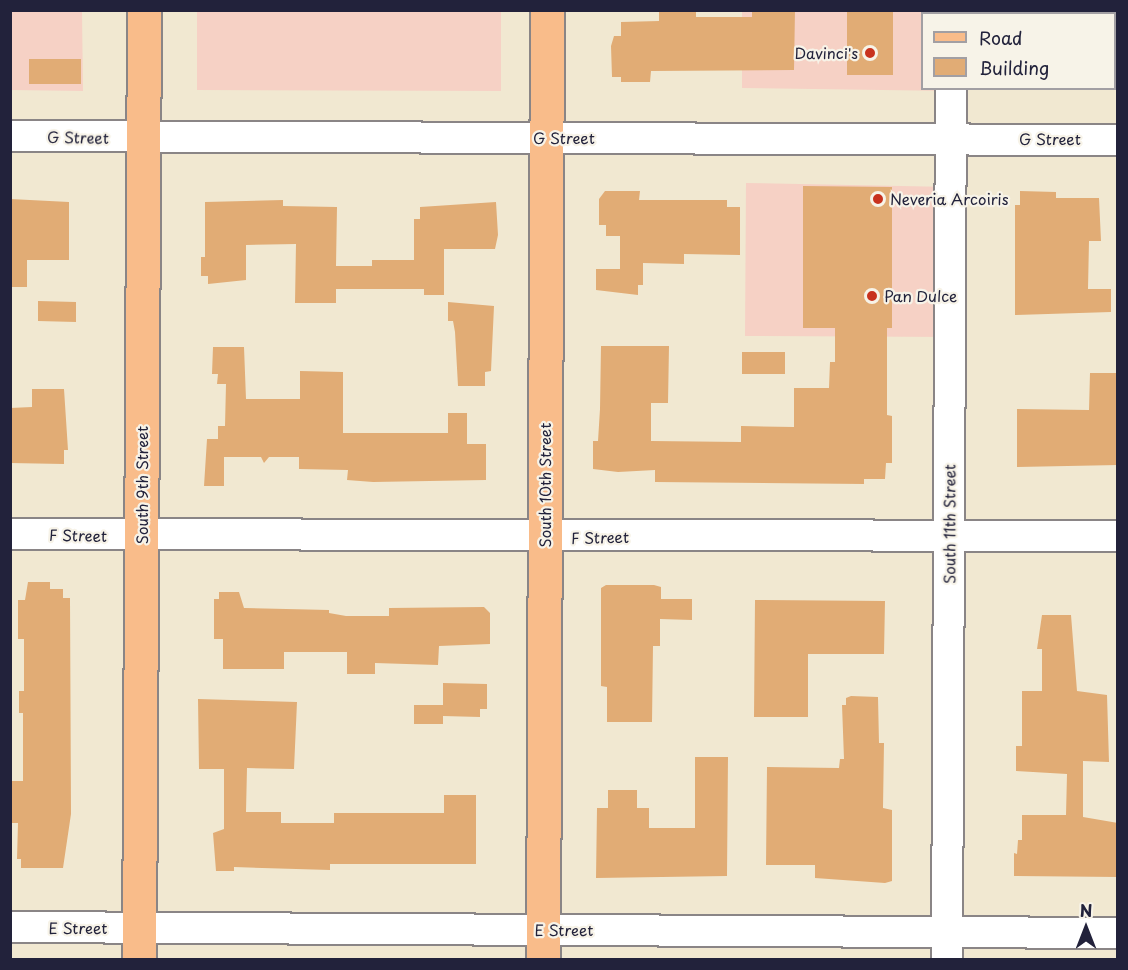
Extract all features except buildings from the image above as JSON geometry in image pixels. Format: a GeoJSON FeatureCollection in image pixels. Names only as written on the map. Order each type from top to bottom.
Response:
{"type":"FeatureCollection","features":[{"type":"Feature","properties":{"kind":"main road","name":"South 9th Street"},"geometry":{"type":"LineString","coordinates":[[139,944],[144,10]]}},
{"type":"Feature","properties":{"kind":"main road","name":"South 10th Street"},"geometry":{"type":"LineString","coordinates":[[543,945],[547,10]]}},
{"type":"Feature","properties":{"kind":"street","name":"South 11th Street"},"geometry":{"type":"LineString","coordinates":[[947,946],[951,90]]}},
{"type":"Feature","properties":{"kind":"street","name":"G Street"},"geometry":{"type":"LineString","coordinates":[[10,136],[1118,140]]}},
{"type":"Feature","properties":{"kind":"street","name":"F Street"},"geometry":{"type":"LineString","coordinates":[[10,534],[1118,537]]}},
{"type":"Feature","properties":{"kind":"street","name":"E Street"},"geometry":{"type":"LineString","coordinates":[[10,927],[139,944],[947,946],[1118,933]]}},
{"type":"Feature","properties":{"kind":"shaded area"},"geometry":{"type":"Polygon","coordinates":[[[11,11],[82,11],[83,91],[11,90],[11,11]]]}},
{"type":"Feature","properties":{"kind":"shaded area"},"geometry":{"type":"Polygon","coordinates":[[[197,11],[501,11],[501,91],[197,90],[197,11]]]}},
{"type":"Feature","properties":{"kind":"shaded area"},"geometry":{"type":"Polygon","coordinates":[[[742,11],[952,11],[921,12],[921,90],[951,91],[742,88],[742,11]]]}},
{"type":"Feature","properties":{"kind":"shaded area"},"geometry":{"type":"Polygon","coordinates":[[[746,183],[951,187],[950,337],[745,336],[746,183]]]}},
{"type":"Feature","properties":{"kind":"place","name":"Davinci's"},"geometry":{"type":"Point","coordinates":[870,53]}},
{"type":"Feature","properties":{"kind":"place","name":"Neveria Arcoiris"},"geometry":{"type":"Point","coordinates":[878,199]}},
{"type":"Feature","properties":{"kind":"place","name":"Pan Dulce"},"geometry":{"type":"Point","coordinates":[872,296]}}]}
